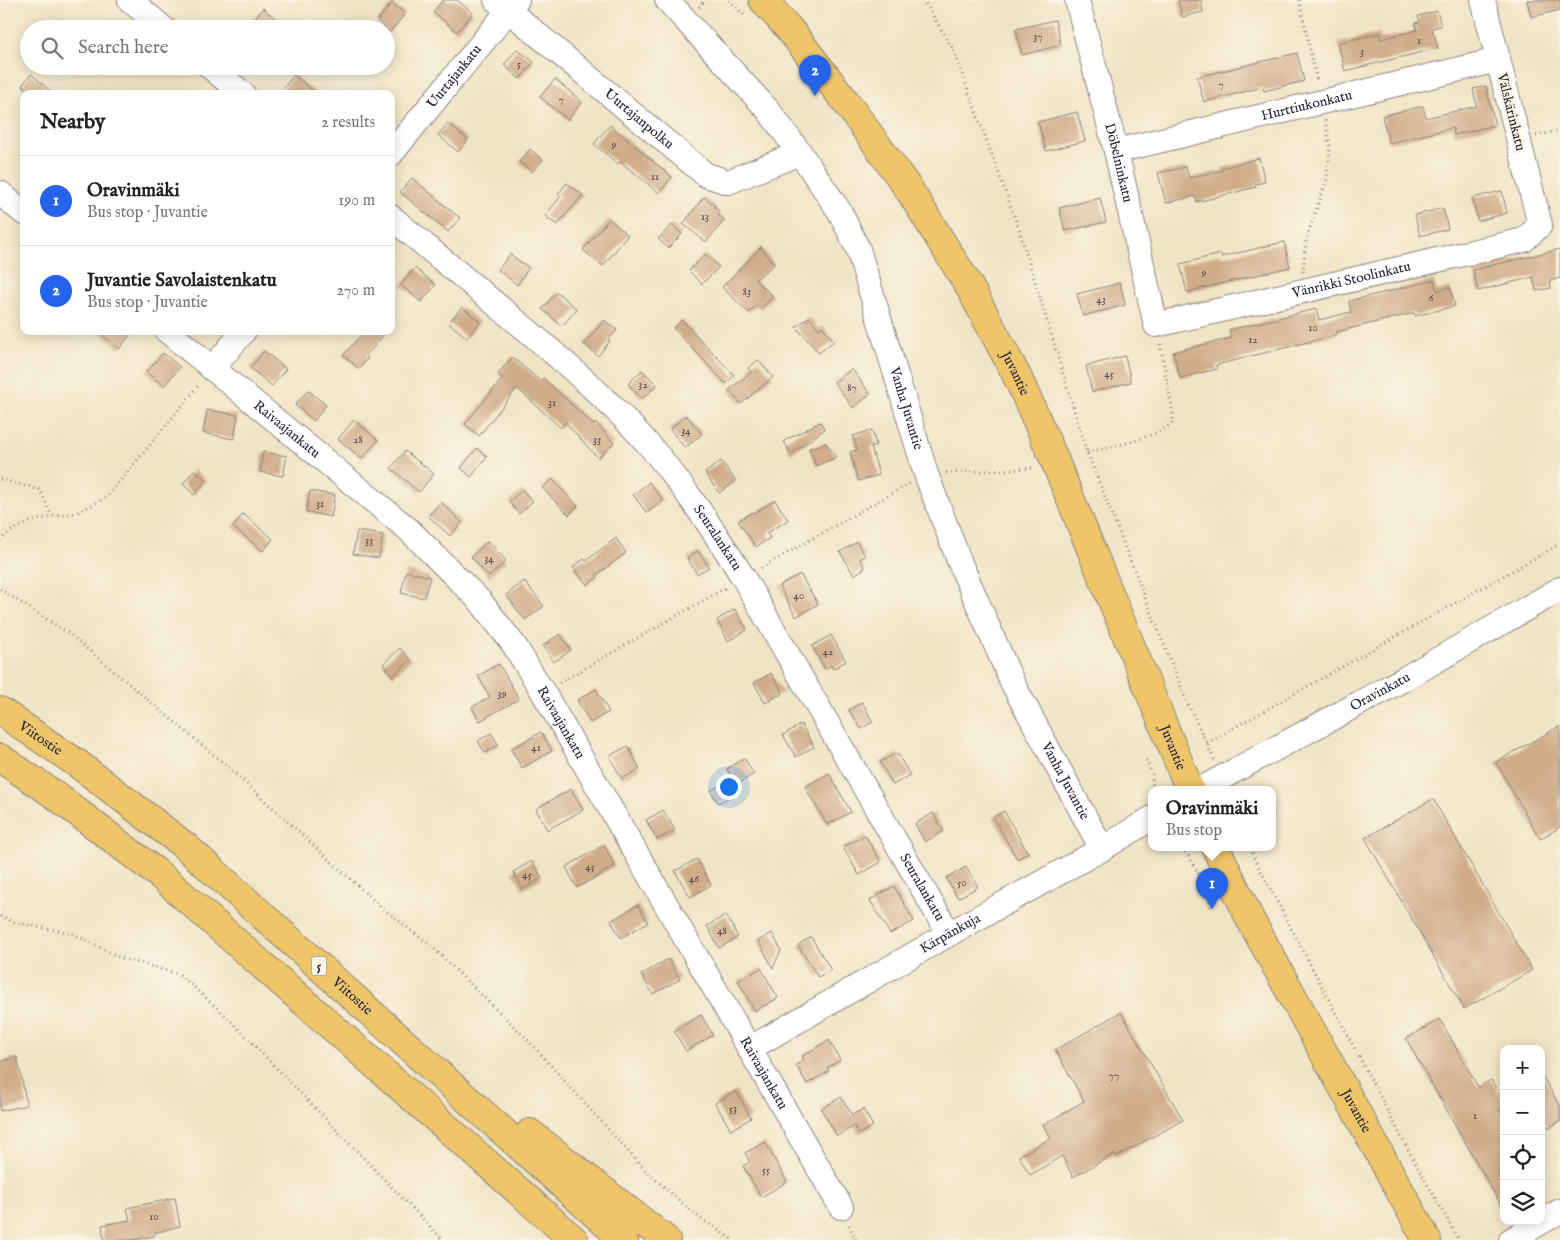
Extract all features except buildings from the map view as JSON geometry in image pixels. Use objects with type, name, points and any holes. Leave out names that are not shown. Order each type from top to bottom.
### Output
[{"type":"main road","name":"Juvantie","points":[[760,5],[790,30],[846,102],[918,204],[969,286],[1016,374],[1056,464],[1188,786]]},
{"type":"main road","name":"Viitostie","points":[[0,711],[78,764],[185,846],[624,1240]]},
{"type":"main road","points":[[0,758],[55,795],[161,876],[574,1240]]},
{"type":"main road","name":"Juvantie","points":[[1217,851],[1250,919],[1427,1240]]},
{"type":"main road","points":[[355,998],[479,1092],[666,1240]]},
{"type":"street","points":[[130,0],[153,20]]},
{"type":"street","name":"Vanha Juvantie","points":[[667,0],[768,110],[840,212],[858,249],[926,474],[960,562],[1013,684],[1102,850]]},
{"type":"street","name":"Döbelninkatu","points":[[1077,0],[1116,151],[1156,326]]},
{"type":"street","name":"Välskärinkatu","points":[[1483,0],[1540,225]]},
{"type":"street","name":"Uurtajanpolku","points":[[507,4],[706,175],[728,182],[800,153]]},
{"type":"street","name":"Uurtajankatu","points":[[395,149],[507,4]]},
{"type":"street","name":"Hurttiukonkatu","points":[[1116,151],[1498,60]]},
{"type":"street","points":[[220,75],[237,90]]},
{"type":"street","points":[[0,193],[20,210]]},
{"type":"street","name":"Seuralankatu","points":[[395,220],[606,399],[648,444],[682,486],[711,526],[743,578],[949,934]]},
{"type":"street","name":"Vänrikki Stoolinkatu","points":[[1156,326],[1524,240],[1540,225]]},
{"type":"street","name":"Raivaajankatu","points":[[172,335],[408,530],[480,601],[514,645],[841,1207]]},
{"type":"street","points":[[212,369],[241,335]]},
{"type":"street","name":"Oravinkatu","points":[[1206,786],[1404,679],[1560,589]]},
{"type":"street","name":"Kärpänkuja","points":[[749,1049],[949,934],[1102,850],[1148,821]]},
{"type":"street","points":[[1511,1240],[1560,1211]]},
{"type":"path","points":[[729,0],[760,5]]},
{"type":"path","points":[[922,0],[953,49],[1014,217],[1087,452],[1187,702],[1223,777]]},
{"type":"path","points":[[1299,0],[1330,146],[1328,179],[1306,239],[1303,268],[1304,291]]},
{"type":"path","points":[[1087,452],[1141,439],[1169,426],[1173,422],[1173,413],[1156,326]]},
{"type":"path","points":[[0,541],[10,532],[30,522],[52,516],[76,513],[106,498],[212,369]]},
{"type":"path","points":[[926,474],[1027,469],[1056,464]]},
{"type":"path","points":[[0,479],[40,490],[52,516]]},
{"type":"path","points":[[1207,743],[1560,544]]},
{"type":"path","points":[[1,591],[68,634],[227,766],[382,908],[428,943],[526,1038],[646,1171],[696,1215],[733,1240]]},
{"type":"path","points":[[1146,760],[1152,774],[1153,786]]},
{"type":"path","points":[[1185,851],[1190,857],[1199,875],[1212,908]]},
{"type":"path","points":[[1252,851],[1399,1133],[1459,1240]]},
{"type":"path","points":[[0,916],[14,922],[74,934],[121,958],[179,974],[225,1015],[443,1240]]},
{"type":"place","name":"Juvantie Savolaistenkatu","points":[[815,96]]},
{"type":"place","name":"Oravinmäki","points":[[1212,909]]}]
